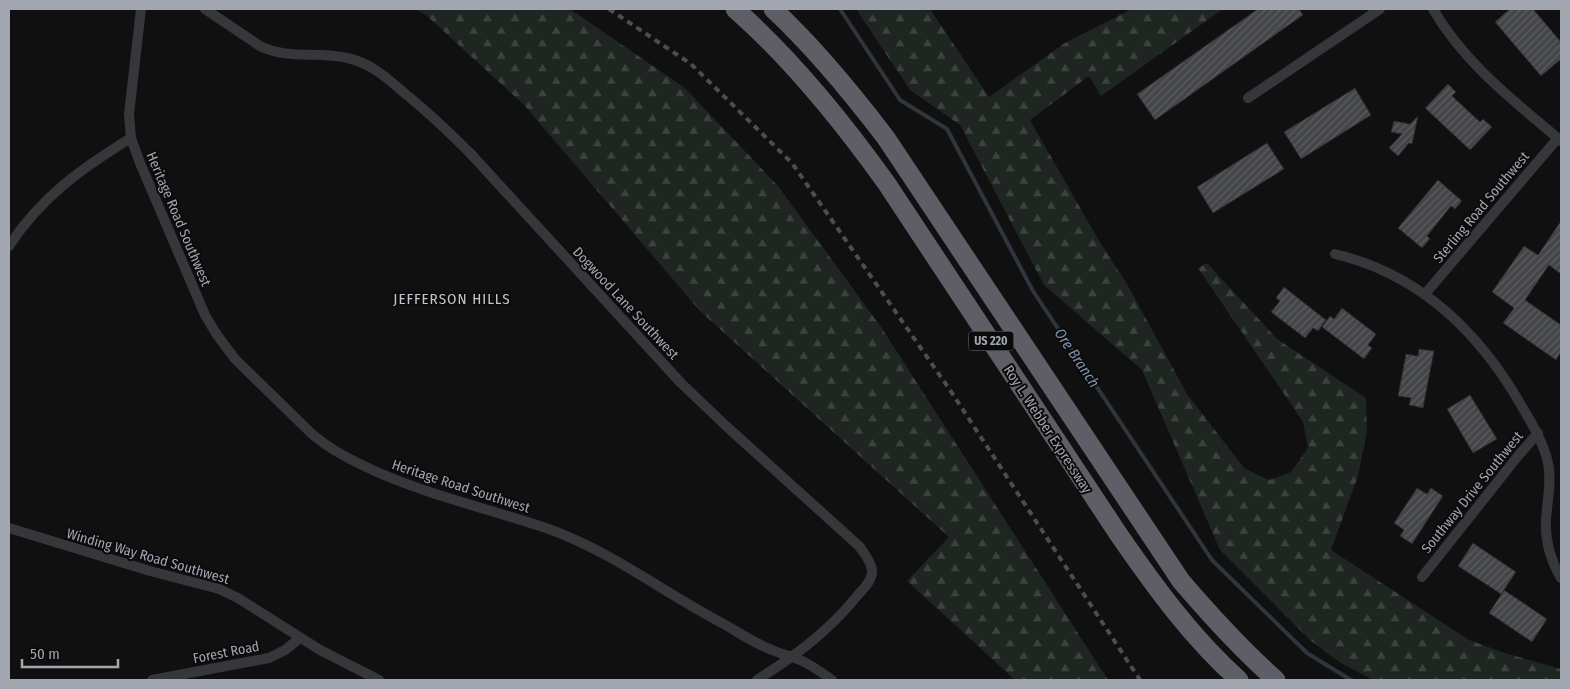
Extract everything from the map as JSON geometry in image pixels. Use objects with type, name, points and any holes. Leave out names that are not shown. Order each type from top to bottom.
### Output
[{"type":"highway","name":"Roy L. Webber Expressway","points":[[735,9],[784,56],[820,96],[855,140],[887,184],[1118,535],[1198,641],[1239,680]]},
{"type":"highway","name":"Roy L. Webber Expressway","points":[[773,9],[824,61],[856,98],[886,138],[1181,581],[1255,662],[1276,680]]},
{"type":"street","name":"Heritage Road Southwest","points":[[141,9],[129,114],[131,138],[205,315],[235,359],[325,446],[343,457],[426,492],[545,528],[574,539],[602,553],[744,636],[771,650],[816,668],[832,680]]},
{"type":"street","name":"Dogwood Lane Southwest","points":[[205,9],[230,27],[270,51],[283,54],[340,56],[366,64],[381,73],[441,124],[681,383],[724,425],[859,546],[869,560],[872,570],[868,583],[845,612],[819,638],[793,658],[757,680]]},
{"type":"street","points":[[1248,98],[1380,9]]},
{"type":"street","points":[[1433,9],[1442,25],[1492,82],[1559,140]]},
{"type":"street","points":[[9,246],[27,221],[65,182],[131,138]]},
{"type":"street","name":"Sterling Road Southwest","points":[[1425,294],[1559,140]]},
{"type":"street","name":"Southway Drive Southwest","points":[[1335,254],[1380,268],[1425,294],[1470,334],[1490,358],[1512,388],[1538,433],[1422,577]]},
{"type":"street","points":[[1538,433],[1548,465],[1550,484],[1546,521],[1547,541],[1552,559],[1561,578]]},
{"type":"street","name":"Winding Way Road Southwest","points":[[9,528],[219,589],[238,598],[300,638],[379,680]]},
{"type":"street","name":"Forest Road","points":[[152,680],[268,658],[285,650],[300,638]]},
{"type":"green space","points":[[415,9],[570,9],[685,88],[778,186],[881,327],[1108,680],[1015,680],[907,581],[949,537],[700,311],[524,105],[426,15]]},
{"type":"green space","points":[[856,9],[930,9],[989,97],[1065,43],[1132,9],[1223,9],[1101,96],[1089,76],[1030,120],[1099,241],[1127,284],[1187,394],[1244,468],[1269,480],[1291,472],[1308,448],[1303,422],[1198,268],[1207,263],[1277,339],[1366,398],[1367,431],[1358,476],[1331,550],[1469,640],[1505,653],[1561,669],[1561,680],[1373,680],[1341,663],[1311,641],[1220,550],[1142,370],[1044,285],[960,125],[910,90]]},
{"type":"building","points":[[1258,9],[1299,9],[1303,15],[1155,120],[1137,94]]},
{"type":"building","points":[[1510,9],[1533,9],[1561,42],[1561,59],[1541,76],[1495,22]]},
{"type":"building","points":[[1448,84],[1456,92],[1452,96],[1480,122],[1483,119],[1492,127],[1470,150],[1425,108]]},
{"type":"building","points":[[1355,88],[1371,115],[1301,159],[1284,132]]},
{"type":"building","points":[[1418,116],[1412,144],[1409,143],[1398,156],[1389,148],[1402,134],[1391,132],[1394,121],[1410,124]]},
{"type":"building","points":[[1267,143],[1284,169],[1213,213],[1197,187]]},
{"type":"building","points":[[1438,180],[1462,201],[1455,209],[1451,206],[1427,236],[1430,239],[1422,248],[1398,228]]},
{"type":"building","points":[[1561,221],[1561,274],[1549,265],[1525,300],[1561,325],[1561,352],[1556,360],[1503,323],[1514,308],[1492,292],[1524,246],[1538,255]]},
{"type":"building","points":[[1284,287],[1326,320],[1318,331],[1313,328],[1305,338],[1271,312],[1280,301],[1276,298]]},
{"type":"building","points":[[1342,308],[1376,334],[1368,345],[1372,348],[1364,359],[1322,327],[1330,316],[1334,319]]},
{"type":"building","points":[[1419,349],[1434,351],[1423,408],[1409,405],[1411,398],[1398,396],[1406,354],[1418,356]]},
{"type":"building","points":[[1470,395],[1497,439],[1473,453],[1447,409]]},
{"type":"building","points":[[1417,488],[1427,494],[1431,488],[1443,496],[1412,544],[1400,536],[1404,530],[1394,523]]},
{"type":"building","points":[[1473,543],[1516,572],[1501,594],[1458,566]]},
{"type":"building","points":[[1504,590],[1547,619],[1532,642],[1489,613]]},
{"type":"waterway","name":"Ore Branch","points":[[840,9],[900,100],[947,129],[1033,291],[1212,560],[1307,653],[1351,680]]},
{"type":"railway","points":[[609,9],[691,64],[792,163],[950,390],[1140,680]]},
{"type":"district","name":"JEFFERSON HILLS","points":[[452,299]]}]
